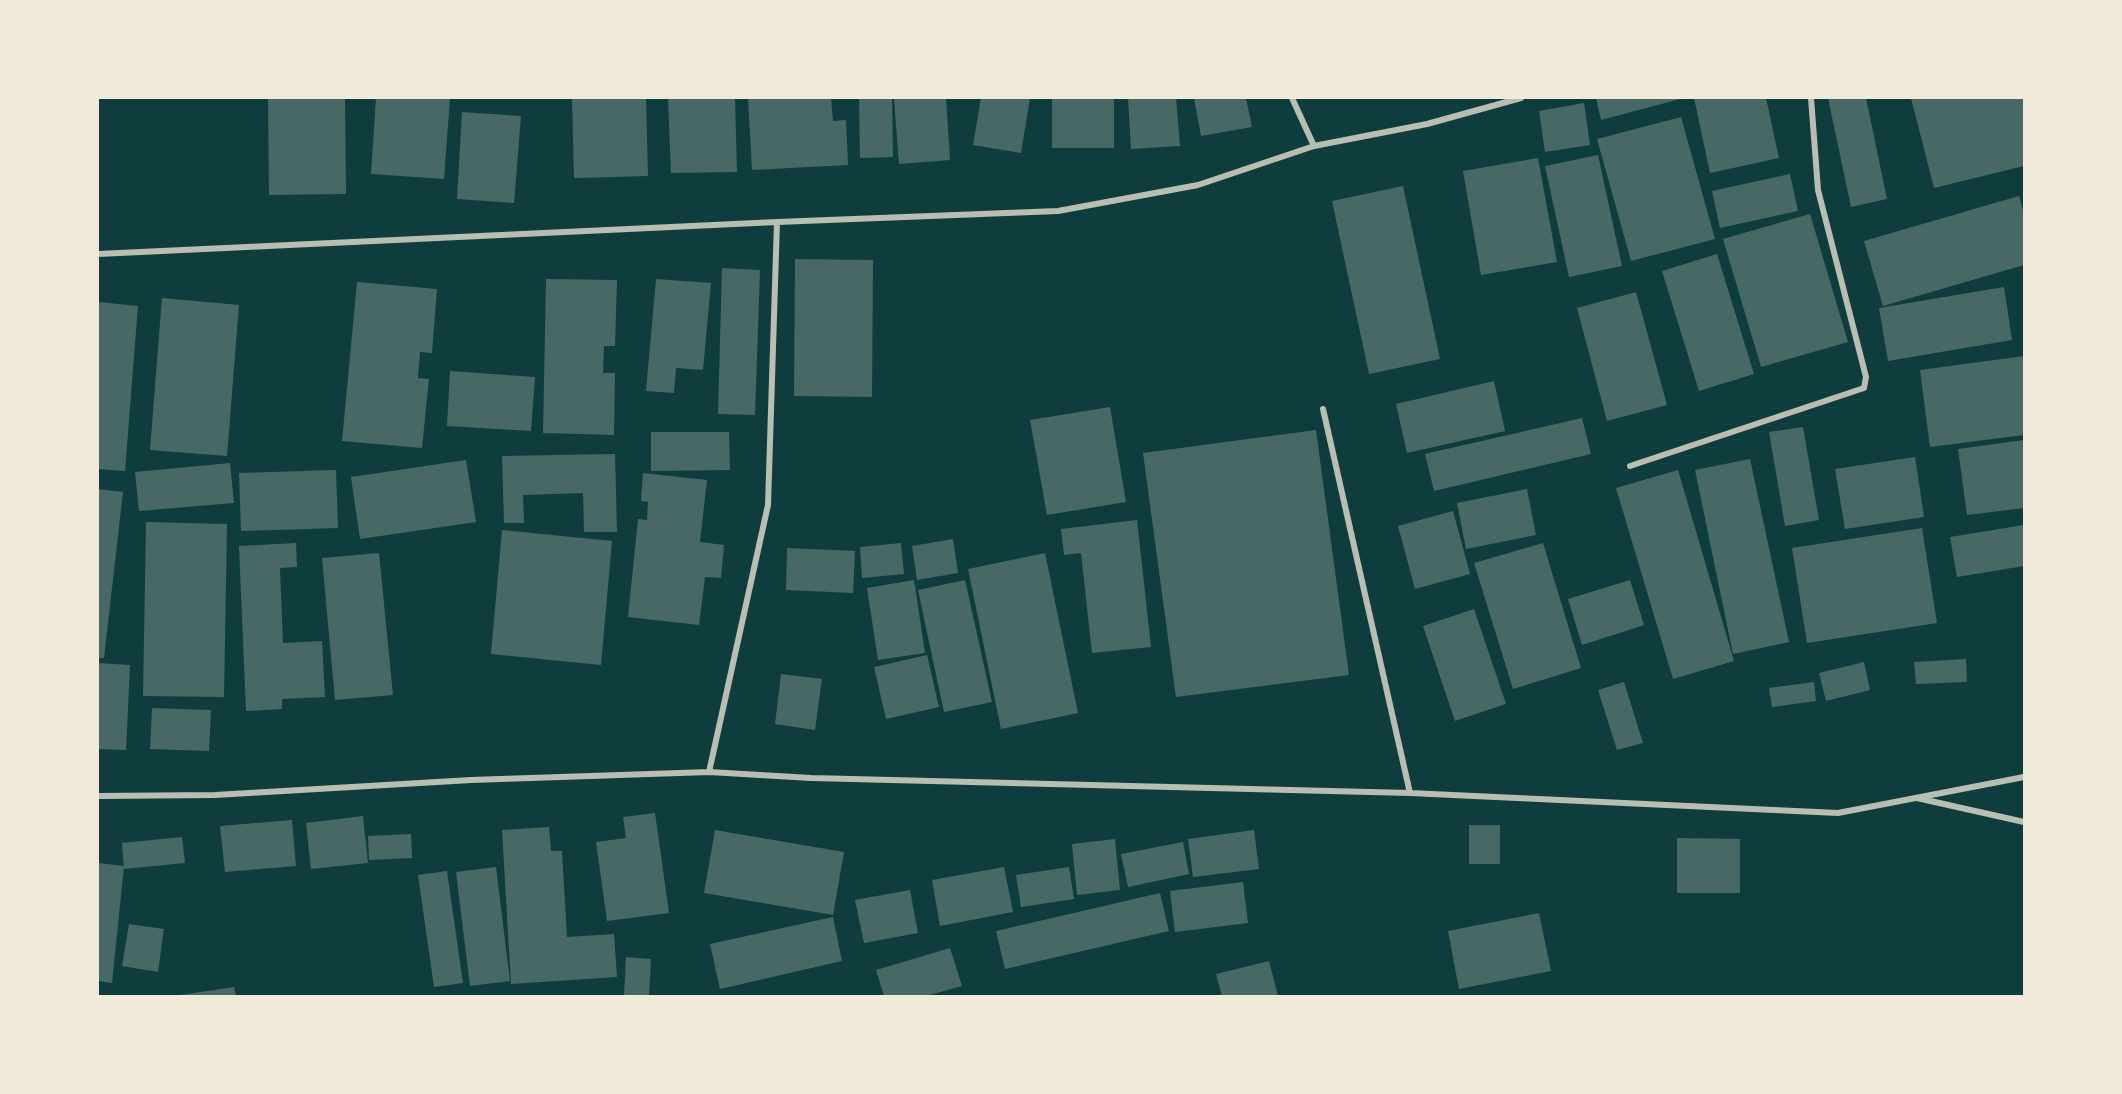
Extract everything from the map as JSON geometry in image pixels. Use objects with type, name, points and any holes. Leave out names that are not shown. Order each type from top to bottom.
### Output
[{"type":"street","points":[[1292,98],[1314,146]]},
{"type":"street","points":[[98,254],[1058,211],[1198,185],[1314,146],[1428,124],[1521,98]]},
{"type":"street","points":[[1630,466],[1864,388],[1866,377],[1818,190],[1811,98]]},
{"type":"street","points":[[709,772],[768,505],[777,222]]},
{"type":"street","points":[[1323,409],[1410,793]]},
{"type":"street","points":[[98,796],[215,795],[471,780],[709,772],[811,778],[1410,793],[1838,813],[2025,777]]},
{"type":"street","points":[[1913,798],[2025,822]]},
{"type":"building","points":[[268,98],[345,98],[346,194],[269,195]]},
{"type":"building","points":[[376,98],[450,98],[444,179],[371,174]]},
{"type":"building","points":[[572,98],[646,98],[648,176],[574,178]]},
{"type":"building","points":[[668,98],[735,98],[737,172],[671,173]]},
{"type":"building","points":[[748,98],[831,98],[833,121],[846,120],[848,165],[752,170]]},
{"type":"building","points":[[859,98],[892,98],[893,157],[860,158]]},
{"type":"building","points":[[894,98],[946,98],[950,160],[899,164]]},
{"type":"building","points":[[981,98],[1030,98],[1021,153],[973,145]]},
{"type":"building","points":[[1052,98],[1114,98],[1114,148],[1052,148]]},
{"type":"building","points":[[1128,98],[1176,98],[1180,146],[1131,149]]},
{"type":"building","points":[[1194,98],[1246,98],[1252,127],[1201,136]]},
{"type":"building","points":[[1596,98],[1684,98],[1601,120]]},
{"type":"building","points":[[1694,98],[1766,98],[1779,158],[1710,173]]},
{"type":"building","points":[[1828,98],[1866,98],[1887,199],[1851,207]]},
{"type":"building","points":[[1911,98],[2024,98],[2024,166],[1934,188]]},
{"type":"building","points":[[1584,103],[1590,145],[1545,152],[1539,111]]},
{"type":"building","points":[[462,112],[521,116],[514,203],[457,199]]},
{"type":"building","points":[[1681,117],[1715,239],[1631,261],[1597,139]]},
{"type":"building","points":[[1598,155],[1622,266],[1569,277],[1545,166]]},
{"type":"building","points":[[1538,158],[1557,262],[1481,275],[1463,171]]},
{"type":"building","points":[[1790,174],[1798,211],[1720,228],[1712,191]]},
{"type":"building","points":[[1403,186],[1440,359],[1369,374],[1332,201]]},
{"type":"building","points":[[2019,196],[2024,214],[2024,265],[1883,306],[1864,241]]},
{"type":"building","points":[[1810,214],[1848,342],[1761,367],[1723,239]]},
{"type":"building","points":[[1717,254],[1754,374],[1699,391],[1662,271]]},
{"type":"building","points":[[795,259],[873,260],[872,397],[794,396]]},
{"type":"building","points":[[722,268],[760,270],[755,415],[718,414]]},
{"type":"building","points":[[546,279],[617,280],[615,346],[604,346],[603,373],[615,373],[614,435],[543,433]]},
{"type":"building","points":[[656,279],[711,283],[703,370],[676,368],[674,393],[646,391]]},
{"type":"building","points":[[357,282],[437,289],[432,353],[420,352],[418,378],[429,379],[422,448],[342,441]]},
{"type":"building","points":[[2004,287],[2012,340],[1888,361],[1879,308]]},
{"type":"building","points":[[1636,292],[1667,405],[1607,421],[1577,308]]},
{"type":"building","points":[[162,298],[239,305],[227,456],[150,450]]},
{"type":"building","points":[[98,302],[138,306],[125,471],[98,469]]},
{"type":"building","points":[[2024,356],[2024,435],[1930,447],[1920,370]]},
{"type":"building","points":[[450,371],[535,377],[531,431],[447,426]]},
{"type":"building","points":[[1494,381],[1505,431],[1407,453],[1396,404]]},
{"type":"building","points":[[1110,407],[1126,502],[1047,515],[1030,420]]},
{"type":"building","points":[[1582,418],[1591,454],[1434,491],[1425,454]]},
{"type":"building","points":[[1803,427],[1819,520],[1785,526],[1769,432]]},
{"type":"building","points":[[1316,430],[1349,675],[1176,697],[1143,453]]},
{"type":"building","points":[[651,432],[729,432],[730,470],[651,471]]},
{"type":"building","points":[[2024,440],[2024,508],[1967,515],[1958,449]]},
{"type":"building","points":[[615,454],[617,532],[584,532],[583,493],[523,495],[524,523],[504,523],[502,456]]},
{"type":"building","points":[[1915,457],[1924,517],[1845,529],[1835,469]]},
{"type":"building","points":[[1750,459],[1789,642],[1733,654],[1695,470]]},
{"type":"building","points":[[466,460],[476,522],[360,539],[351,477]]},
{"type":"building","points":[[230,463],[234,503],[139,511],[135,472]]},
{"type":"building","points":[[336,470],[338,528],[241,531],[239,473]]},
{"type":"building","points":[[1678,470],[1734,661],[1673,679],[1616,488]]},
{"type":"building","points":[[643,473],[707,480],[700,542],[724,545],[721,578],[705,577],[699,625],[628,617],[638,519],[647,520],[648,502],[641,501]]},
{"type":"building","points":[[98,489],[123,492],[104,658],[98,658]]},
{"type":"building","points":[[1527,489],[1536,535],[1466,549],[1457,503]]},
{"type":"building","points":[[1453,511],[1470,574],[1415,589],[1398,526]]},
{"type":"building","points":[[1137,520],[1151,647],[1092,653],[1081,553],[1064,555],[1061,529]]},
{"type":"building","points":[[146,522],[227,524],[224,697],[143,696]]},
{"type":"building","points":[[2024,525],[2024,566],[1957,577],[1950,537]]},
{"type":"building","points":[[1922,528],[1937,623],[1807,643],[1792,548]]},
{"type":"building","points":[[502,530],[612,541],[601,665],[491,654]]},
{"type":"building","points":[[953,539],[958,573],[917,580],[912,546]]},
{"type":"building","points":[[296,543],[297,567],[280,568],[283,643],[322,641],[325,697],[282,699],[282,709],[246,711],[239,546]]},
{"type":"building","points":[[901,543],[904,574],[862,578],[860,547]]},
{"type":"building","points":[[1543,543],[1581,668],[1513,689],[1474,563]]},
{"type":"building","points":[[787,548],[855,551],[853,593],[786,590]]},
{"type":"building","points":[[379,553],[393,695],[335,700],[322,558]]},
{"type":"building","points":[[1045,553],[1078,713],[1001,729],[968,569]]},
{"type":"building","points":[[914,580],[925,653],[878,660],[867,588]]},
{"type":"building","points":[[965,580],[992,702],[944,712],[918,590]]},
{"type":"building","points":[[1630,580],[1644,625],[1582,645],[1568,599]]},
{"type":"building","points":[[1474,609],[1506,704],[1455,721],[1423,626]]},
{"type":"building","points":[[927,655],[939,707],[886,719],[874,667]]},
{"type":"building","points":[[1966,659],[1967,682],[1916,684],[1914,662]]},
{"type":"building","points":[[1864,662],[1870,690],[1826,701],[1819,673]]},
{"type":"building","points":[[98,663],[130,665],[126,750],[98,749]]},
{"type":"building","points":[[781,674],[822,679],[815,730],[775,724]]},
{"type":"building","points":[[1624,682],[1643,743],[1617,750],[1598,690]]},
{"type":"building","points":[[1814,682],[1816,701],[1772,707],[1769,688]]},
{"type":"building","points":[[152,708],[211,710],[209,751],[150,749]]},
{"type":"building","points":[[655,813],[669,913],[607,921],[596,842],[626,838],[623,817]]},
{"type":"building","points":[[363,816],[368,863],[311,869],[306,823]]},
{"type":"building","points":[[292,820],[296,866],[225,872],[220,826]]},
{"type":"building","points":[[1469,825],[1500,825],[1500,864],[1469,864]]},
{"type":"building","points":[[549,827],[551,851],[562,851],[567,937],[614,934],[617,977],[511,984],[502,830]]},
{"type":"building","points":[[715,830],[844,852],[833,915],[704,893]]},
{"type":"building","points":[[1254,830],[1259,869],[1193,877],[1188,839]]},
{"type":"building","points":[[411,834],[412,858],[369,860],[368,836]]},
{"type":"building","points":[[182,837],[185,863],[124,869],[122,843]]},
{"type":"building","points":[[1677,838],[1740,839],[1740,893],[1677,893]]},
{"type":"building","points":[[1115,839],[1120,890],[1077,895],[1072,844]]},
{"type":"building","points":[[1183,842],[1189,874],[1128,887],[1121,854]]},
{"type":"building","points":[[98,863],[124,866],[112,983],[98,981]]},
{"type":"building","points":[[496,867],[510,981],[470,986],[456,872]]},
{"type":"building","points":[[1004,867],[1013,912],[940,926],[932,880]]},
{"type":"building","points":[[1069,867],[1074,899],[1021,907],[1016,875]]},
{"type":"building","points":[[447,871],[463,983],[434,987],[418,875]]},
{"type":"building","points":[[1243,882],[1248,923],[1175,932],[1170,891]]},
{"type":"building","points":[[910,890],[918,933],[864,943],[855,900]]},
{"type":"building","points":[[1160,893],[1169,931],[1005,969],[996,931]]},
{"type":"building","points":[[1539,913],[1551,971],[1459,989],[1448,931]]},
{"type":"building","points":[[833,917],[842,961],[720,989],[710,944]]},
{"type":"building","points":[[129,924],[164,929],[158,972],[122,966]]},
{"type":"building","points":[[950,948],[962,986],[926,996],[884,996],[876,970]]},
{"type":"building","points":[[626,957],[651,959],[649,996],[624,996]]},
{"type":"building","points":[[1269,961],[1278,996],[1222,996],[1216,974]]},
{"type":"building","points":[[234,987],[236,996],[180,996],[180,995]]}]
